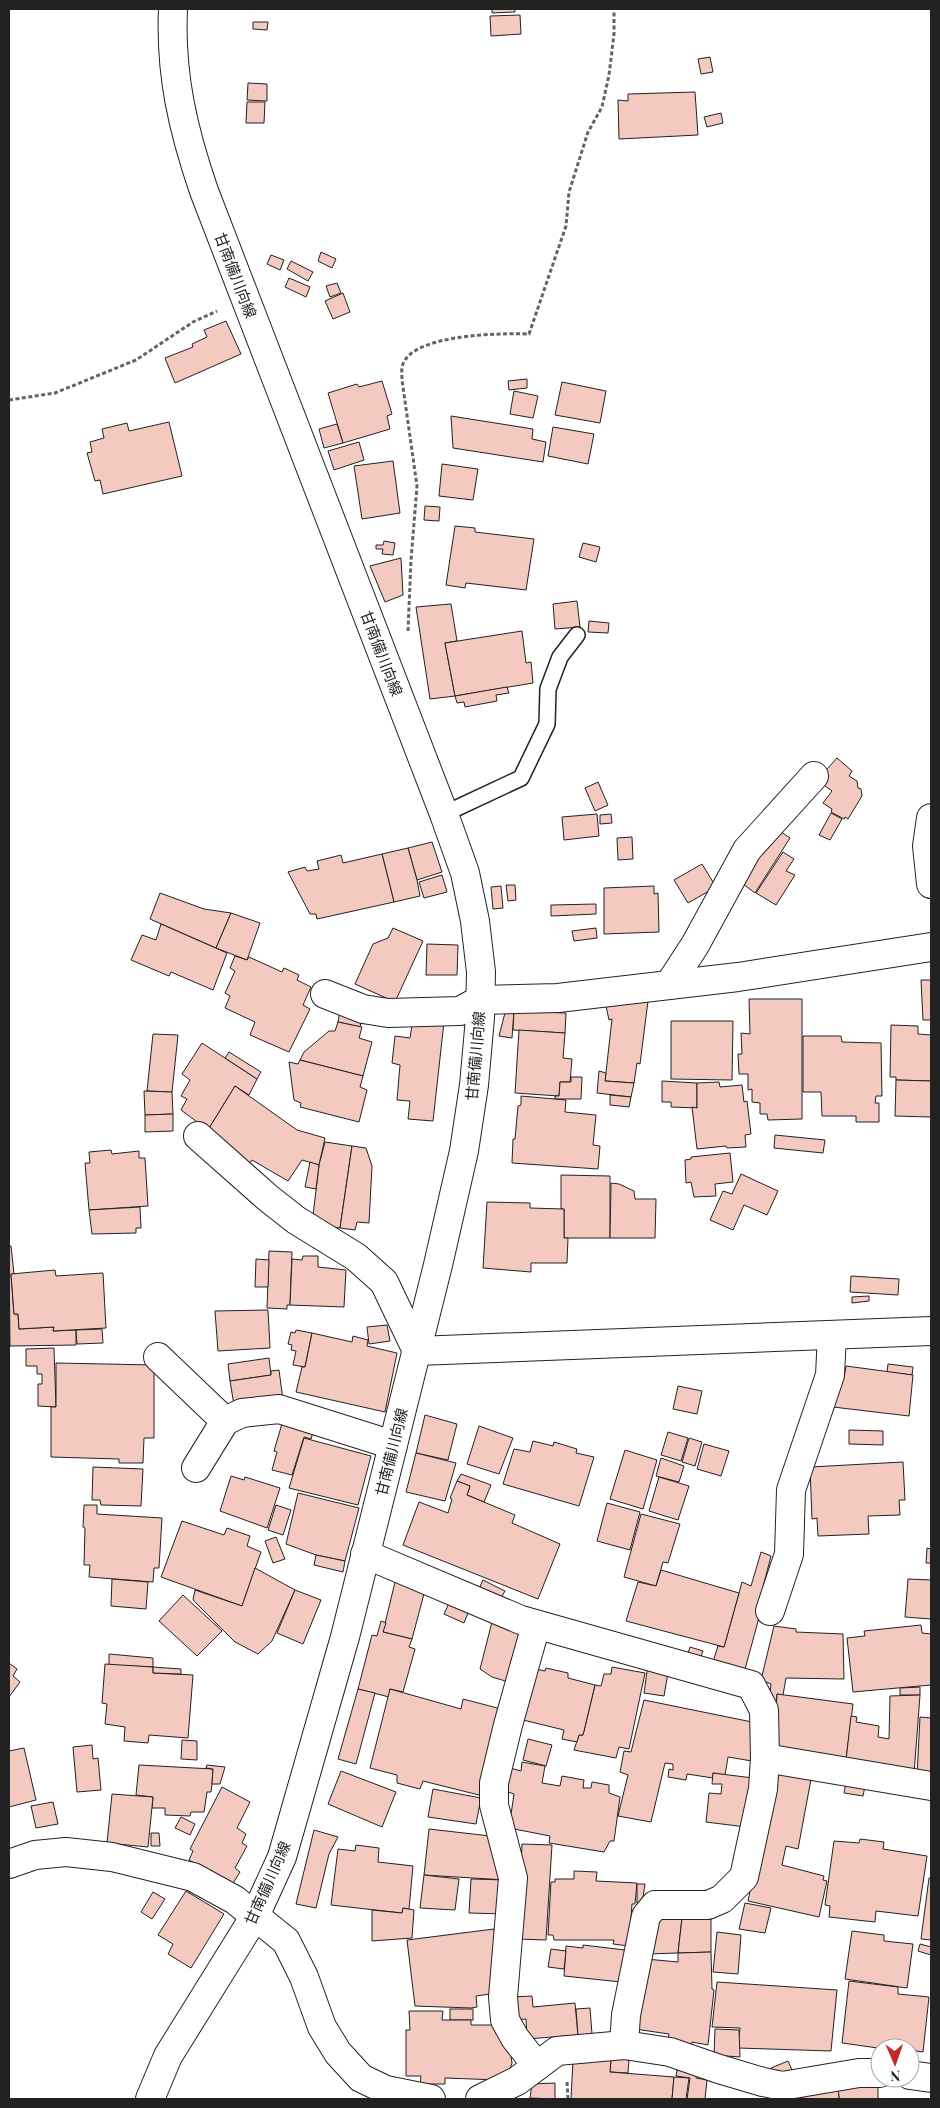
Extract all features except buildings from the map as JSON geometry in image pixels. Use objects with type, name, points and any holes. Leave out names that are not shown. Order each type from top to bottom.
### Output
[{"type":"street","name":"甘南備川向線","points":[[150,2099],[168,2056],[255,1916],[282,1857],[345,1637],[417,1351],[464,1151],[474,1085],[480,1000],[476,921],[465,873],[204,191],[187,142],[178,97],[172,42],[173,9]]},
{"type":"street","points":[[669,985],[708,922],[748,850],[814,776]]},
{"type":"street","points":[[931,818],[927,846],[931,884]]},
{"type":"street","points":[[325,994],[363,1009],[388,1013],[460,1011],[480,1000],[558,998],[738,977],[931,947]]},
{"type":"street","points":[[198,1136],[296,1220],[356,1257],[384,1282],[417,1351],[931,1331]]},
{"type":"street","points":[[770,1611],[789,1554],[791,1490],[830,1375],[832,1335]]},
{"type":"street","points":[[158,1356],[225,1421]]},
{"type":"street","points":[[196,1468],[225,1421],[242,1413],[279,1409],[392,1445]]},
{"type":"street","points":[[366,1554],[536,1625],[751,1685],[764,1710],[765,1758],[763,1789],[744,1877],[722,1899],[708,1905],[656,1904],[646,1916],[626,2016],[624,2045]]},
{"type":"street","points":[[536,1625],[494,1783],[494,1805],[513,1878],[503,1997],[506,2020],[515,2038],[537,2066]]},
{"type":"street","points":[[765,1758],[931,1786]]},
{"type":"street","points":[[9,1864],[35,1855],[66,1852],[112,1857],[193,1877],[235,1900],[286,1941],[304,1977],[322,2027],[338,2053],[361,2078],[386,2090],[431,2099]]},
{"type":"street","points":[[480,2099],[517,2081],[557,2051],[624,2045],[670,2052],[719,2069],[782,2086],[859,2073],[870,2073]]},
{"type":"lane","points":[[444,814],[521,778],[547,724],[548,688],[560,657],[577,635]]},
{"type":"path","points":[[390,674],[405,656],[409,627],[411,560],[417,486],[402,380],[402,365],[409,355],[424,347],[454,337],[510,333],[529,334],[566,226],[569,192],[588,132],[602,107],[609,75],[614,34],[614,9]]},
{"type":"path","points":[[9,400],[55,394],[136,360],[193,322],[245,298]]}]
